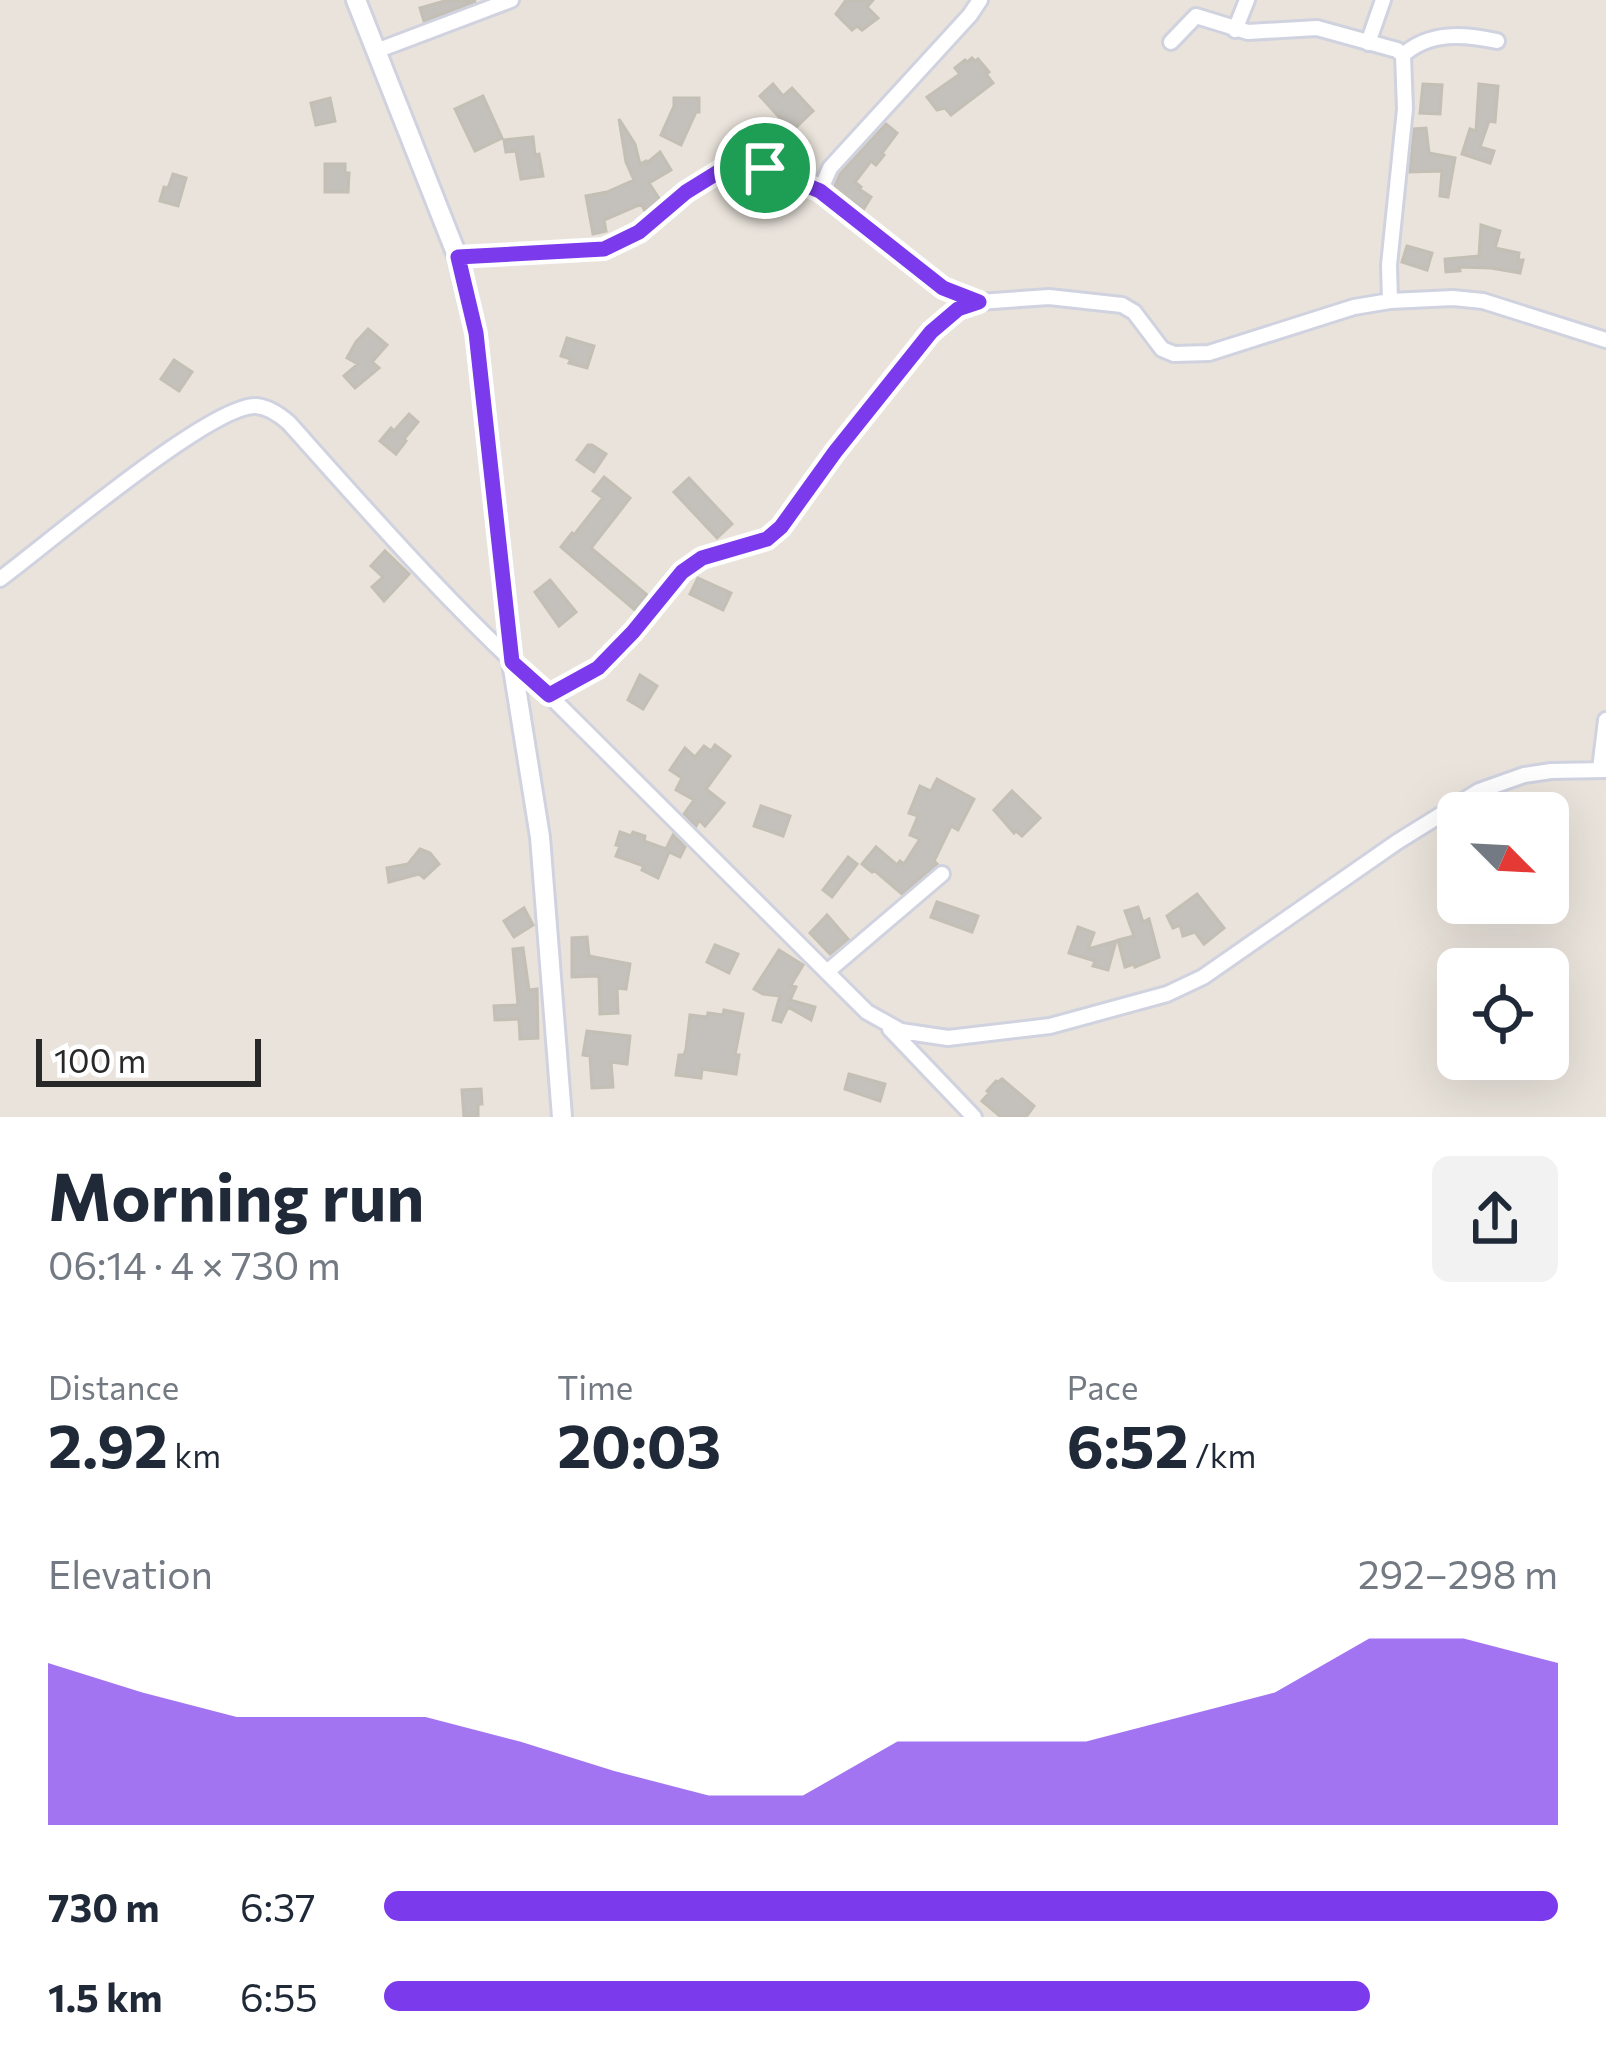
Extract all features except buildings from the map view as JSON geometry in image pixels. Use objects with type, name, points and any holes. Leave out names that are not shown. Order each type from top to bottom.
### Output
[{"type":"street","points":[[356,0],[458,257],[476,333],[512,662],[540,837],[562,1117]]},
{"type":"street","points":[[376,51],[511,0]]},
{"type":"street","points":[[820,191],[830,168],[980,0]]},
{"type":"street","points":[[1235,30],[1246,0]]},
{"type":"street","points":[[1368,43],[1382,0]]},
{"type":"street","points":[[1171,42],[1196,16],[1235,30],[1342,32],[1403,56],[1405,109],[1389,265],[1390,301]]},
{"type":"street","points":[[1403,56],[1433,38],[1473,36],[1497,41]]},
{"type":"street","points":[[458,257],[604,249],[639,232],[686,192],[728,166],[745,164],[820,191],[943,288],[979,302]]},
{"type":"street","points":[[549,695],[598,668],[682,572],[702,558],[767,539],[781,527],[931,332],[958,309],[979,302],[1049,297],[1122,305],[1134,312],[1162,349],[1187,354],[1209,353],[1354,308],[1453,298],[1483,302],[1606,340]]},
{"type":"street","points":[[0,579],[166,452],[236,411],[262,407],[289,423],[389,536],[512,662],[867,1012],[886,1025],[974,1117]]},
{"type":"street","points":[[886,1025],[919,1036],[998,1033],[1050,1026],[1167,994],[1203,977],[1479,791],[1524,775],[1603,769],[1606,720]]},
{"type":"street","points":[[828,971],[942,874]]},
{"type":"route","points":[[728,166],[765,168],[820,191],[943,288],[979,302],[958,309],[931,332],[781,527],[767,539],[702,558],[682,572],[598,668],[549,695],[512,662],[476,333],[458,257],[604,249],[639,232],[686,192],[728,166]]}]
